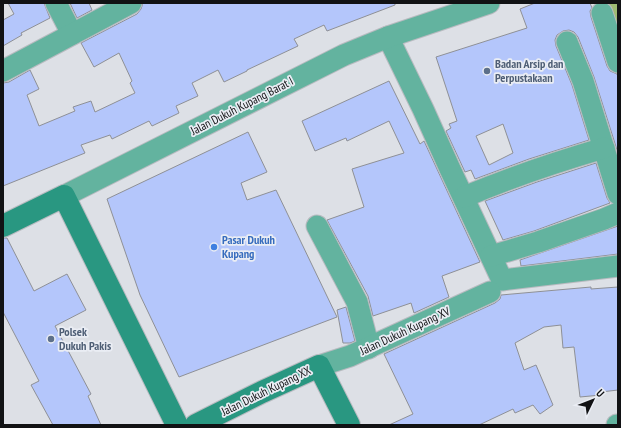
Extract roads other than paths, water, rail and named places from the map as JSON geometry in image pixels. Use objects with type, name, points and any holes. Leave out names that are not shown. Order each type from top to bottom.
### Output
[{"type":"street","points":[[56,3],[72,34]]},
{"type":"street","points":[[3,71],[131,3]]},
{"type":"street","name":"Jalan Dukuh Kupang Barat I","points":[[3,226],[344,55],[388,37],[489,3]]},
{"type":"street","points":[[602,13],[618,62]]},
{"type":"street","points":[[388,37],[491,256],[496,286]]},
{"type":"street","points":[[567,42],[583,81],[618,194]]},
{"type":"street","points":[[464,197],[488,186],[557,162],[604,148]]},
{"type":"street","points":[[64,196],[177,425]]},
{"type":"street","points":[[491,256],[538,242],[604,219],[618,212]]},
{"type":"street","points":[[317,226],[356,302],[369,348]]},
{"type":"street","name":"Jalan Dukuh Kupang XV","points":[[319,366],[369,348],[496,286],[618,266]]},
{"type":"street","name":"Jalan Dukuh Kupang XX","points":[[196,425],[262,392],[319,366],[349,425]]},
{"type":"place","name":"Badan Arsip dan Perpustakaan","points":[[487,71]]},
{"type":"place","name":"Pasar Dukuh Kupang","points":[[214,247]]},
{"type":"place","name":"Polsek Dukuh Pakis","points":[[51,339]]}]
